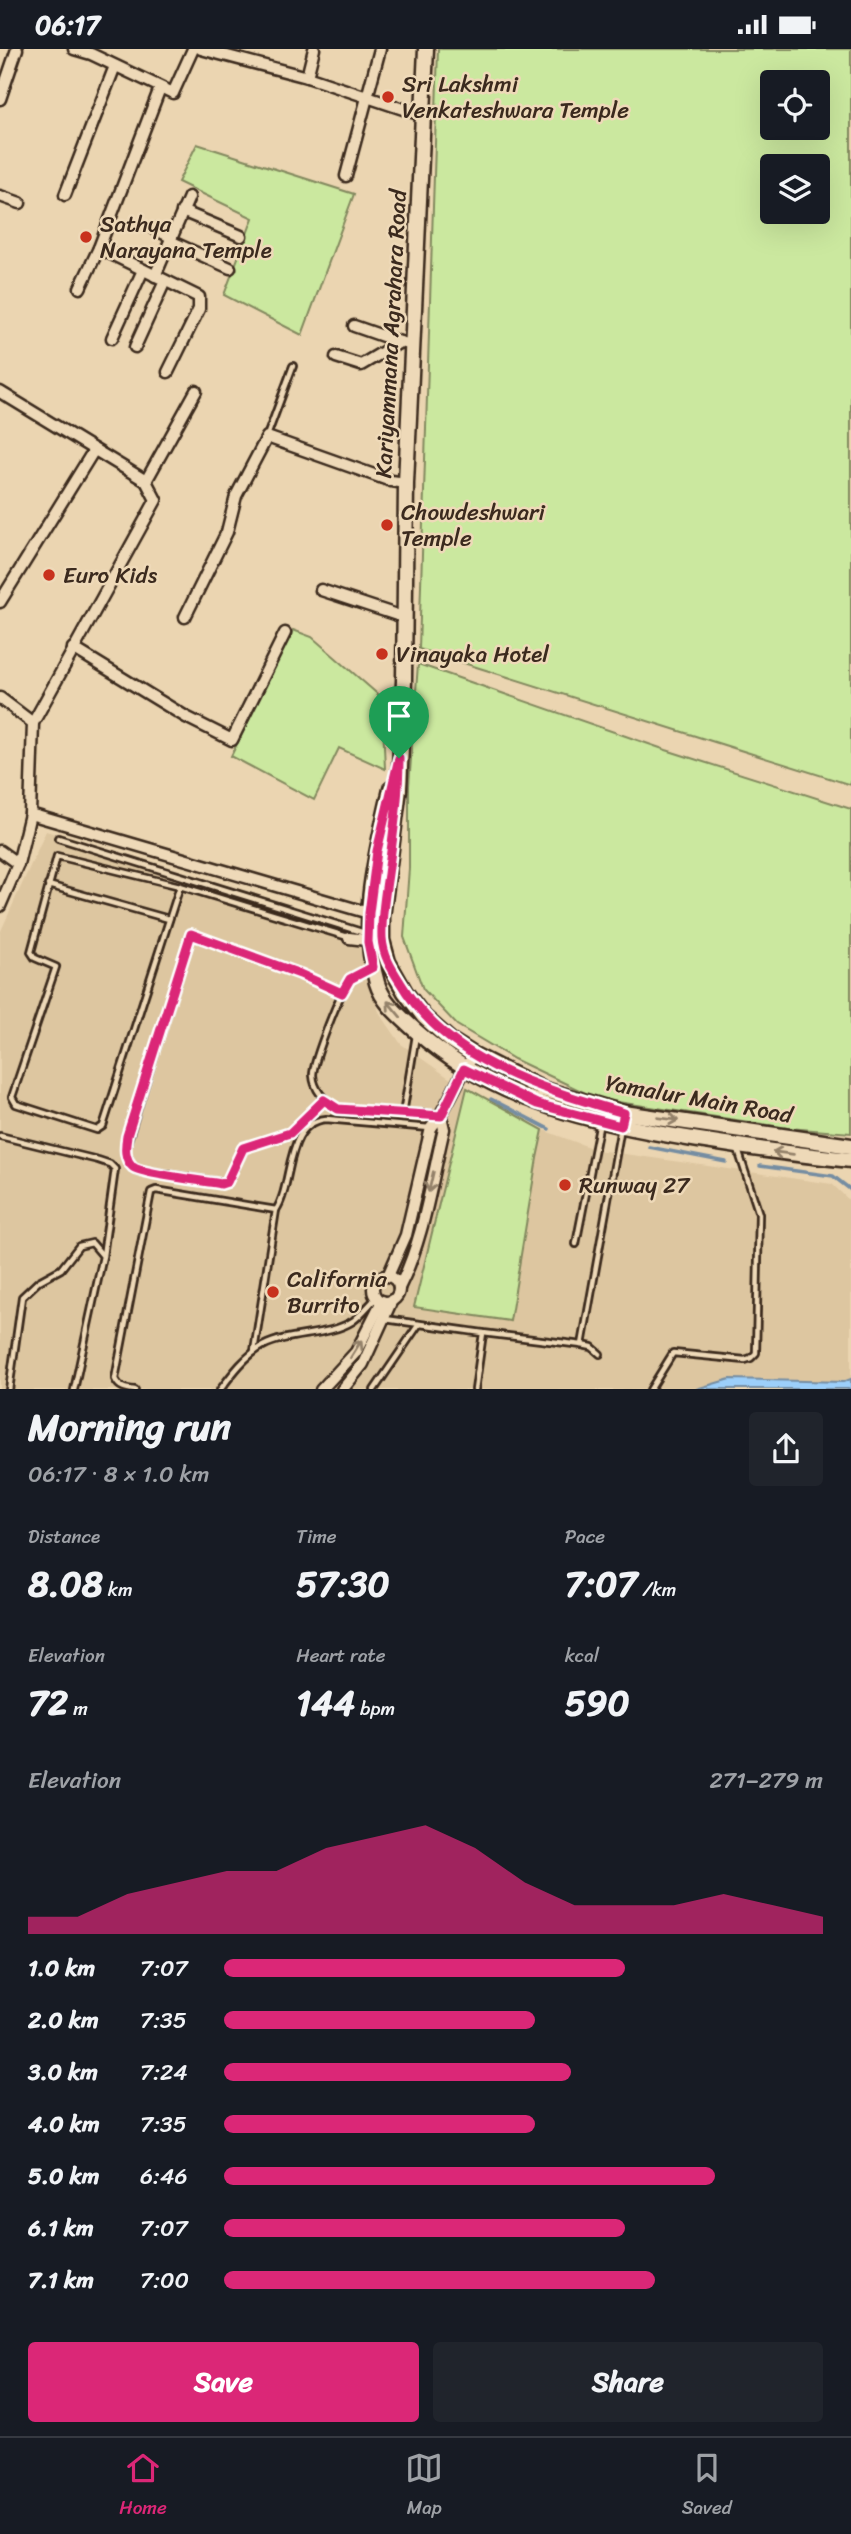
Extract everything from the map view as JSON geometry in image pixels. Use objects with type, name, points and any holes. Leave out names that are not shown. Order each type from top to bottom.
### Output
[{"type":"street","points":[[0,99],[18,49]]},
{"type":"street","points":[[76,49],[173,93],[193,49]]},
{"type":"street","points":[[201,49],[307,77],[424,116]]},
{"type":"street","points":[[307,77],[314,49]]},
{"type":"street","points":[[346,176],[380,49]]},
{"type":"street","name":"Kariyammana Agrahara Road","points":[[399,789],[404,681],[407,344],[424,116],[426,49]]},
{"type":"street","points":[[65,195],[116,66]]},
{"type":"street","points":[[80,288],[99,248],[160,88]]},
{"type":"street","points":[[0,196],[19,203]]},
{"type":"street","points":[[155,276],[188,197]]},
{"type":"street","points":[[182,211],[240,236]]},
{"type":"street","points":[[154,229],[230,268]]},
{"type":"street","points":[[99,248],[199,297],[200,304],[168,372]]},
{"type":"street","points":[[113,338],[143,270]]},
{"type":"street","points":[[135,347],[165,281]]},
{"type":"street","points":[[354,326],[407,344]]},
{"type":"street","points":[[336,357],[361,365],[407,344]]},
{"type":"street","points":[[0,391],[146,481],[156,500],[33,723],[30,814],[18,864],[0,906]]},
{"type":"street","points":[[146,481],[196,391]]},
{"type":"street","points":[[185,617],[227,532],[236,496],[267,437],[391,481],[406,483]]},
{"type":"street","points":[[0,602],[94,450]]},
{"type":"street","points":[[321,590],[403,617]]},
{"type":"street","points":[[73,648],[186,717],[232,740],[285,633]]},
{"type":"street","points":[[0,698],[33,723]]},
{"type":"street","points":[[30,814],[375,915],[377,851],[399,758]]},
{"type":"street","name":"Yamalur Main Road","points":[[399,789],[375,915],[375,937],[367,970],[392,1010],[464,1069],[537,1104],[601,1121],[623,1120],[851,1146]]},
{"type":"street","points":[[0,851],[18,864]]},
{"type":"street","points":[[349,938],[375,937]]},
{"type":"street","name":"Yamalur Main Road","points":[[375,937],[424,1017],[450,1040],[474,1055],[542,1089],[623,1120],[736,1146],[851,1160]]},
{"type":"street","points":[[388,1276],[406,1235],[431,1128],[441,1116],[464,1069],[474,1055]]},
{"type":"street","points":[[321,1389],[356,1352],[383,1300],[398,1294],[419,1233],[444,1129],[441,1116]]},
{"type":"street","points":[[342,1389],[363,1364],[385,1319],[383,1300],[373,1289],[375,1283],[382,1276],[388,1276],[395,1280],[399,1288]]},
{"type":"lane","points":[[267,437],[293,366]]},
{"type":"lane","points":[[58,838],[375,937]]},
{"type":"lane","points":[[180,886],[105,1123],[97,1129],[16,1104],[13,1101],[56,967],[35,958],[31,952],[57,856],[180,886],[349,938]]},
{"type":"lane","points":[[48,885],[169,919]]},
{"type":"lane","points":[[324,1100],[290,1133],[243,1148],[227,1182],[221,1184],[137,1170],[131,1165],[125,1150],[191,934],[300,974],[342,993]]},
{"type":"lane","points":[[367,970],[350,979],[323,1042],[313,1075],[324,1100],[338,1109],[441,1116]]},
{"type":"lane","points":[[403,1114],[416,1031]]},
{"type":"lane","points":[[254,1351],[276,1210],[284,1197],[294,1146],[310,1124],[326,1119],[431,1128]]},
{"type":"lane","points":[[582,1345],[623,1120]]},
{"type":"lane","points":[[576,1244],[601,1121]]},
{"type":"lane","points":[[0,1136],[98,1160],[115,1169],[103,1256],[74,1389]]},
{"type":"lane","points":[[650,1389],[673,1353],[745,1360],[751,1359],[756,1353],[759,1213],[736,1146]]},
{"type":"lane","points":[[135,1389],[124,1388],[117,1384],[115,1379],[151,1192],[156,1190],[276,1210]]},
{"type":"lane","points":[[9,1389],[22,1297],[25,1292],[61,1269],[79,1246],[92,1243],[103,1256]]},
{"type":"lane","points":[[220,1389],[254,1351],[280,1339],[338,1327],[353,1321],[383,1300]]},
{"type":"lane","points":[[385,1319],[582,1345],[592,1347],[600,1354]]},
{"type":"lane","points":[[374,1389],[419,1324]]},
{"type":"lane","points":[[475,1389],[483,1332]]},
{"type":"shaded area","points":[[46,831],[355,926],[379,1012],[401,1044],[452,1080],[548,1132],[597,1150],[832,1184],[851,1202],[851,1379],[843,1382],[730,1379],[699,1389],[0,1389],[0,933]]},
{"type":"green space","points":[[438,49],[851,49],[851,785],[419,649]]},
{"type":"green space","points":[[197,144],[354,194],[302,335],[224,295],[253,218],[178,182]]},
{"type":"green space","points":[[293,630],[312,637],[382,698],[385,769],[339,748],[314,800],[231,756]]},
{"type":"green space","points":[[418,664],[666,750],[851,809],[851,1133],[788,1128],[598,1099],[514,1059],[457,1025],[423,989],[404,937],[409,868],[409,786]]},
{"type":"green space","points":[[467,1088],[543,1130],[510,1321],[414,1307]]},
{"type":"water","points":[[730,1379],[843,1382],[851,1379],[851,1389],[696,1389]]},
{"type":"waterway","points":[[491,1099],[549,1129]]},
{"type":"waterway","points":[[649,1147],[726,1162]]},
{"type":"waterway","points":[[760,1166],[833,1176],[851,1190]]},
{"type":"place","name":"Sri Lakshmi Venkateshwara Temple","points":[[388,97]]},
{"type":"place","name":"Sathya Narayana Temple","points":[[86,237]]},
{"type":"place","name":"Chowdeshwari Temple","points":[[387,525]]},
{"type":"place","name":"Euro Kids","points":[[49,575]]},
{"type":"place","name":"Vinayaka Hotel","points":[[382,654]]},
{"type":"place","name":"Runway 27","points":[[565,1185]]},
{"type":"place","name":"California Burrito","points":[[273,1292]]},
{"type":"route","points":[[399,758],[399,789],[382,917],[382,940],[388,962],[405,992],[424,1017],[450,1040],[474,1055],[542,1089],[624,1113],[621,1126],[537,1104],[464,1069],[441,1116],[338,1109],[324,1100],[290,1133],[243,1148],[227,1182],[221,1184],[137,1170],[131,1165],[125,1150],[127,1136],[191,934],[300,974],[342,993],[350,979],[373,967],[368,942],[369,913],[377,851],[399,758]]}]
